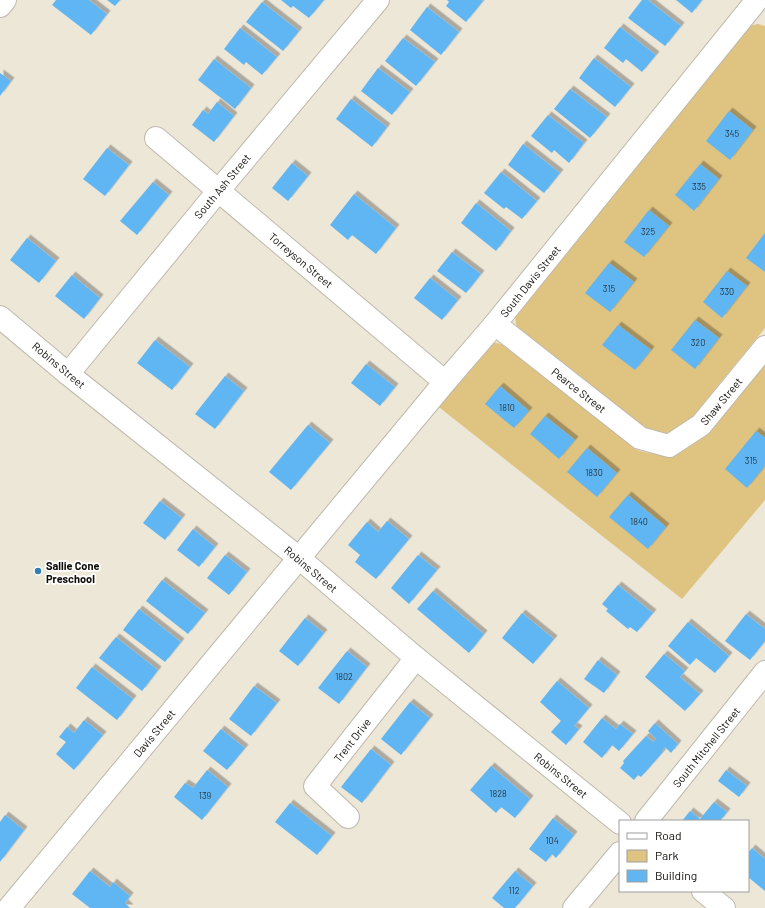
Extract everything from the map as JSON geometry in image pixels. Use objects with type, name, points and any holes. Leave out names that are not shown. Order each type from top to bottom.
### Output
[{"type":"street","points":[[0,6],[5,0]]},
{"type":"street","name":"South Ash Street","points":[[68,374],[378,0]]},
{"type":"street","name":"South Davis Street","points":[[298,558],[495,324],[758,6]]},
{"type":"street","name":"Torreyson Street","points":[[156,138],[445,382]]},
{"type":"street","name":"Robins Street","points":[[0,316],[68,374],[298,558],[416,658],[619,823]]},
{"type":"street","name":"Pearce Street","points":[[495,324],[640,438],[669,446]]},
{"type":"street","name":"Shaw Street","points":[[669,446],[701,426],[765,347]]},
{"type":"street","name":"Davis Street","points":[[9,908],[298,558]]},
{"type":"street","name":"Trent Drive","points":[[348,817],[316,786],[416,658]]},
{"type":"street","name":"South Mitchell Street","points":[[647,820],[765,672]]},
{"type":"street","points":[[574,908],[619,854]]},
{"type":"street","points":[[704,892],[724,908]]},
{"type":"green space","points":[[758,24],[765,26],[765,328],[686,425],[664,434],[640,430],[519,331],[515,316],[749,26]]},
{"type":"green space","points":[[492,342],[506,345],[637,450],[659,454],[765,358],[765,500],[682,599],[435,404]]},
{"type":"building","points":[[56,0],[89,0],[107,14],[91,35],[52,5]]},
{"type":"building","points":[[107,0],[120,0],[115,6]]},
{"type":"building","points":[[281,0],[324,0],[309,18],[293,6],[291,8]]},
{"type":"building","points":[[447,0],[483,1],[466,22],[446,6],[449,2]]},
{"type":"building","points":[[642,0],[648,0],[681,26],[665,46],[628,18]]},
{"type":"building","points":[[676,0],[702,0],[692,13]]},
{"type":"building","points":[[262,2],[299,31],[283,51],[246,22]]},
{"type":"building","points":[[427,7],[459,32],[441,55],[410,30]]},
{"type":"building","points":[[620,27],[656,55],[642,72],[626,59],[623,63],[604,48]]},
{"type":"building","points":[[240,28],[277,57],[262,75],[246,62],[244,65],[224,49]]},
{"type":"building","points":[[403,38],[435,62],[416,86],[385,61]]},
{"type":"building","points":[[594,58],[631,87],[615,107],[579,78]]},
{"type":"building","points":[[214,59],[251,88],[235,109],[198,80]]},
{"type":"building","points":[[378,68],[410,92],[392,115],[361,91]]},
{"type":"building","points":[[0,73],[11,81],[0,96]]},
{"type":"building","points":[[570,89],[607,117],[590,138],[554,109]]},
{"type":"building","points":[[351,99],[387,127],[372,147],[336,119]]},
{"type":"building","points":[[217,102],[234,116],[214,142],[192,125],[203,110],[208,114]]},
{"type":"building","points":[[729,111],[753,130],[730,160],[706,141]]},
{"type":"building","points":[[548,115],[584,143],[569,163],[554,150],[552,153],[531,136]]},
{"type":"building","points":[[523,144],[560,173],[544,193],[508,165]]},
{"type":"building","points":[[107,148],[129,165],[105,196],[83,179]]},
{"type":"building","points":[[292,163],[308,176],[288,201],[272,188]]},
{"type":"building","points":[[700,164],[719,179],[694,211],[675,195]]},
{"type":"building","points":[[501,172],[537,201],[522,219],[506,207],[504,209],[484,193]]},
{"type":"building","points":[[153,182],[169,195],[137,235],[120,221]]},
{"type":"building","points":[[354,194],[396,228],[376,254],[352,235],[348,240],[330,225]]},
{"type":"building","points":[[476,203],[511,231],[496,251],[461,223]]},
{"type":"building","points":[[649,210],[669,226],[644,257],[624,242]]},
{"type":"building","points":[[765,233],[765,272],[746,258]]},
{"type":"building","points":[[27,238],[56,261],[39,283],[10,260]]},
{"type":"building","points":[[452,252],[481,274],[466,293],[437,271]]},
{"type":"building","points":[[609,263],[634,282],[610,312],[585,293]]},
{"type":"building","points":[[727,271],[747,286],[722,318],[703,302]]},
{"type":"building","points":[[72,275],[100,298],[84,319],[55,296]]},
{"type":"building","points":[[430,278],[458,300],[442,320],[414,298]]},
{"type":"building","points":[[695,320],[719,338],[695,369],[671,350]]},
{"type":"building","points":[[618,325],[651,350],[635,370],[602,345]]},
{"type":"building","points":[[155,340],[190,367],[172,390],[137,363]]},
{"type":"building","points":[[366,364],[395,387],[380,406],[351,383]]},
{"type":"building","points":[[225,376],[244,391],[215,429],[195,414]]},
{"type":"building","points":[[500,386],[529,411],[514,428],[485,404]]},
{"type":"building","points":[[545,416],[575,440],[559,459],[530,434]]},
{"type":"building","points":[[308,425],[330,443],[291,490],[269,472]]},
{"type":"building","points":[[756,431],[765,438],[765,466],[747,488],[725,469]]},
{"type":"building","points":[[587,448],[617,473],[597,497],[567,472]]},
{"type":"building","points":[[628,495],[666,527],[648,549],[609,517]]},
{"type":"building","points":[[160,501],[182,518],[165,540],[143,523]]},
{"type":"building","points":[[387,521],[409,539],[376,579],[355,562],[360,555],[348,545],[367,522],[378,532]]},
{"type":"building","points":[[193,529],[215,547],[199,567],[177,550]]},
{"type":"building","points":[[225,555],[247,572],[229,595],[207,578]]},
{"type":"building","points":[[418,555],[437,570],[409,604],[391,588]]},
{"type":"building","points":[[162,580],[205,613],[188,634],[146,601]]},
{"type":"building","points":[[618,585],[653,613],[637,632],[630,627],[628,629],[606,611],[608,609],[602,604]]},
{"type":"building","points":[[433,591],[484,634],[469,653],[417,609]]},
{"type":"building","points":[[139,609],[181,642],[165,662],[123,630]]},
{"type":"building","points":[[522,613],[554,639],[533,664],[502,638]]},
{"type":"building","points":[[746,614],[765,629],[765,641],[750,660],[725,641]]},
{"type":"building","points":[[305,618],[324,633],[298,666],[279,651]]},
{"type":"building","points":[[688,622],[729,656],[715,673],[696,658],[690,665],[668,646]]},
{"type":"building","points":[[116,637],[158,670],[142,691],[99,658]]},
{"type":"building","points":[[347,651],[367,667],[339,704],[318,688]]},
{"type":"building","points":[[664,654],[685,671],[680,677],[700,694],[685,711],[645,677]]},
{"type":"building","points":[[598,660],[617,675],[604,693],[584,679]]},
{"type":"building","points":[[92,667],[133,699],[117,720],[76,688]]},
{"type":"building","points":[[557,681],[589,708],[574,726],[579,729],[566,745],[551,732],[561,721],[540,702]]},
{"type":"building","points":[[254,686],[277,703],[251,736],[229,719]]},
{"type":"building","points":[[410,702],[430,718],[401,755],[381,739]]},
{"type":"building","points":[[602,718],[616,729],[620,724],[633,734],[619,751],[612,745],[602,758],[583,742]]},
{"type":"building","points":[[84,720],[103,735],[74,770],[56,754],[66,742],[59,737],[67,727],[74,733]]},
{"type":"building","points":[[655,723],[678,744],[671,753],[665,747],[662,751],[663,752],[641,777],[638,775],[634,780],[620,768],[624,763],[623,761],[646,736],[653,742],[656,739],[648,731]]},
{"type":"building","points":[[221,729],[245,748],[227,770],[203,751]]},
{"type":"building","points":[[371,749],[391,765],[362,803],[341,787]]},
{"type":"building","points":[[491,766],[530,799],[515,818],[501,807],[496,813],[470,790]]},
{"type":"building","points":[[207,770],[228,787],[202,820],[174,797],[185,783],[193,788]]},
{"type":"building","points":[[726,770],[747,786],[739,797],[718,781]]},
{"type":"building","points":[[714,802],[727,812],[721,820],[683,820],[690,811],[700,819]]},
{"type":"building","points":[[290,803],[332,836],[317,855],[275,822]]},
{"type":"building","points":[[5,815],[24,830],[0,862],[0,822]]},
{"type":"building","points":[[553,818],[574,835],[556,858],[552,854],[546,862],[529,849]]},
{"type":"building","points":[[752,848],[765,859],[765,891],[749,878],[749,852]]},
{"type":"building","points":[[90,871],[110,887],[113,882],[130,896],[125,903],[130,908],[90,908],[72,894]]},
{"type":"building","points":[[515,871],[533,886],[515,908],[504,908],[492,898]]},
{"type":"place","name":"Sallie Cone Preschool","points":[[38,571]]}]
